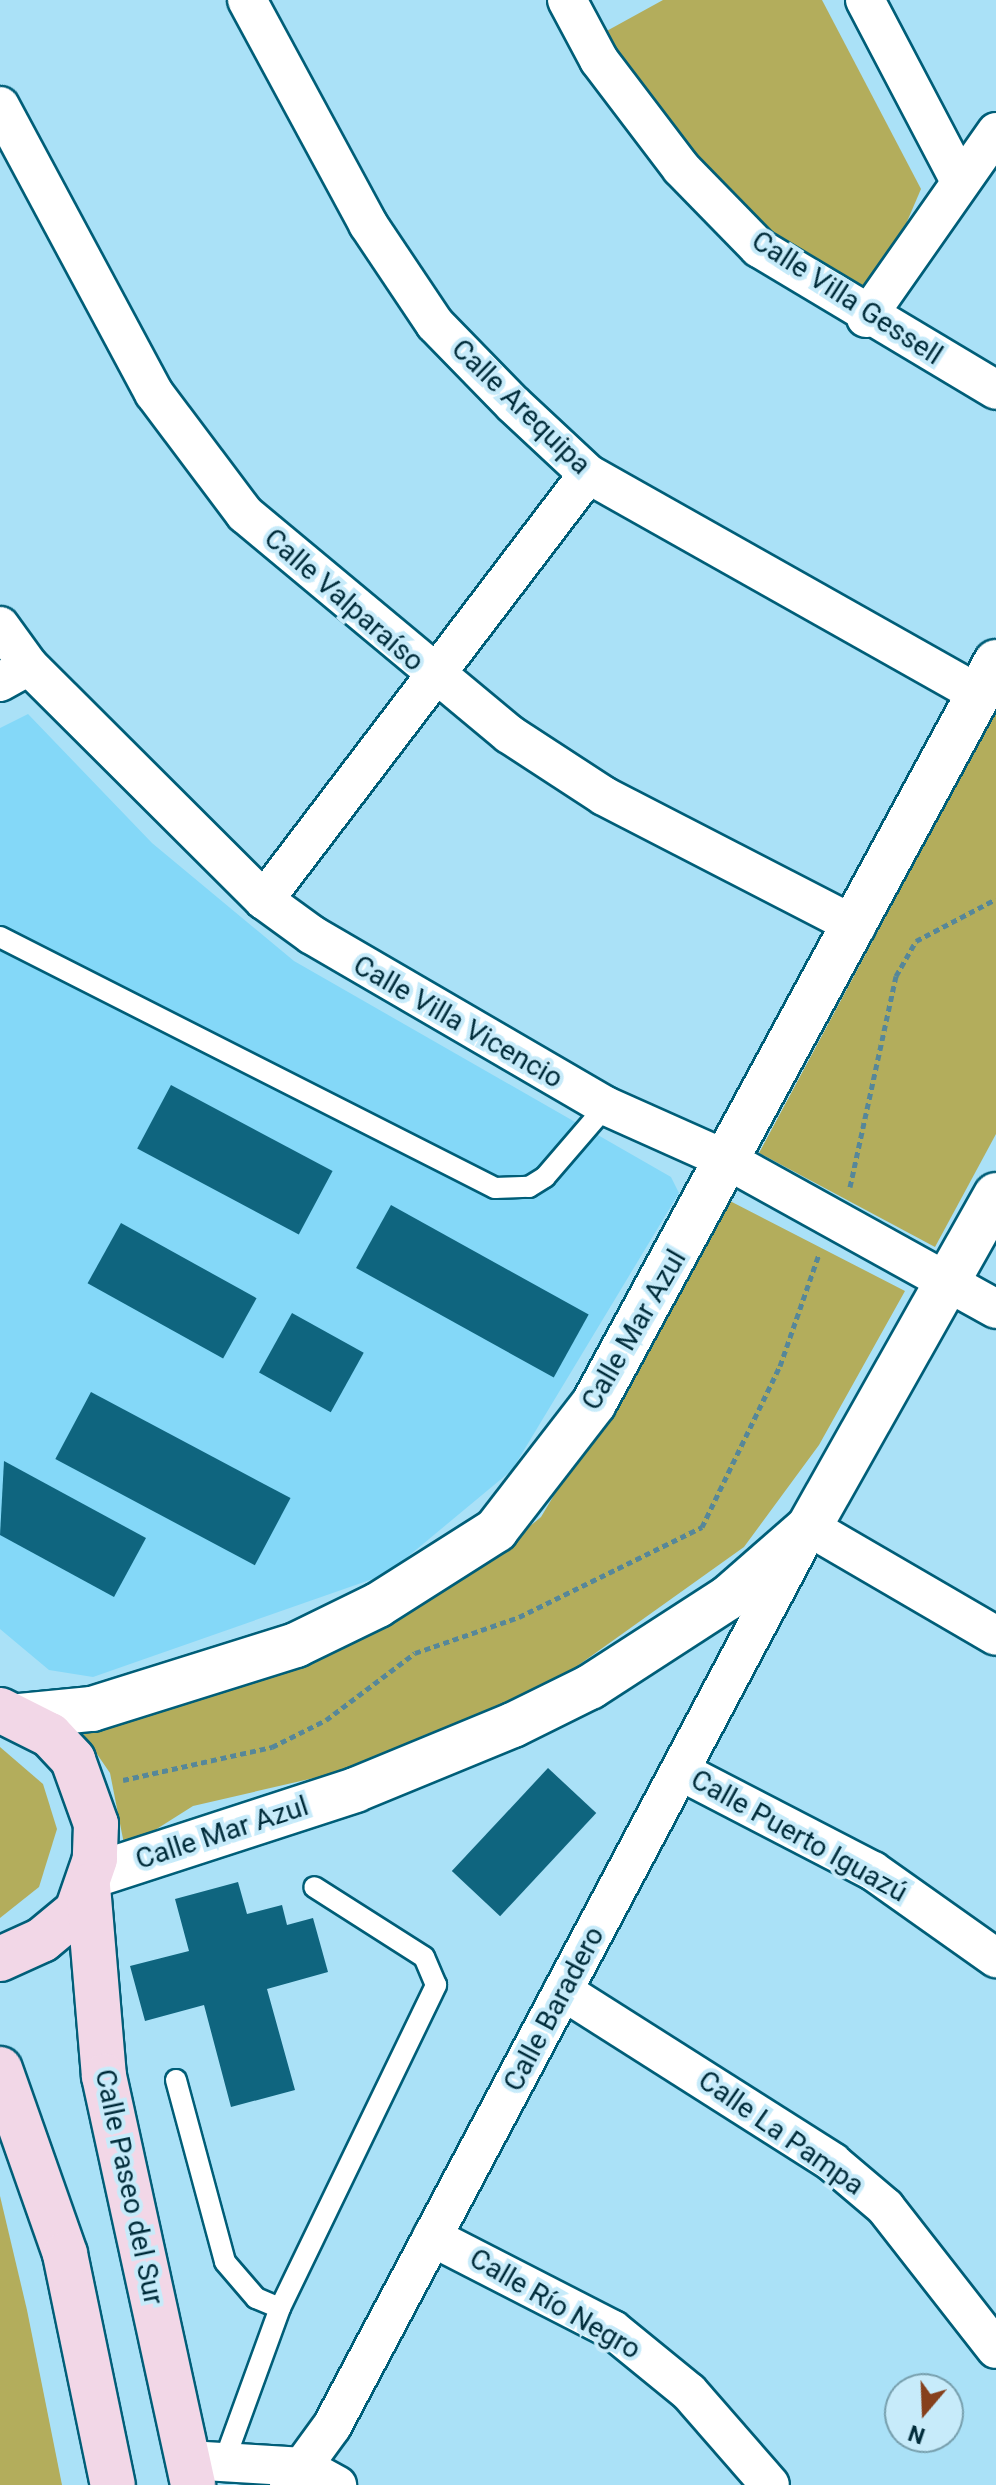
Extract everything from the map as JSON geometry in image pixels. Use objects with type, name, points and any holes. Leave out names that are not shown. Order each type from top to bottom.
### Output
[{"type":"main road","name":"Calle Paseo del Sur","points":[[7,1710],[73,1760],[89,1791],[96,1824],[90,1881],[104,2076],[202,2468]]},
{"type":"main road","points":[[0,1959],[64,1926],[90,1881]]},
{"type":"main road","points":[[0,2069],[65,2254],[113,2485]]},
{"type":"street","name":"Calle Arequipa","points":[[247,0],[310,127],[435,324],[588,474],[987,678]]},
{"type":"street","name":"Calle Villa Gessell","points":[[567,0],[599,60],[681,168],[759,248],[866,318],[996,390]]},
{"type":"street","points":[[865,0],[959,179]]},
{"type":"street","name":"Calle Valparaíso","points":[[0,106],[154,393],[236,502],[435,679],[604,796],[856,926]]},
{"type":"street","points":[[866,318],[959,179],[996,132]]},
{"type":"street","points":[[264,900],[588,474]]},
{"type":"street","name":"Calle Villa Vicencio","points":[[0,626],[15,674],[264,900],[372,976],[606,1106],[731,1162],[996,1309]]},
{"type":"street","name":"Calle Mar Azul","points":[[7,1710],[92,1709],[296,1645],[378,1605],[496,1530],[594,1403],[731,1162],[987,678]]},
{"type":"street","name":"Calle Mar Azul","points":[[90,1881],[355,1790],[513,1725],[659,1646],[809,1527],[953,1283],[996,1195]]},
{"type":"street","points":[[809,1527],[996,1636]]},
{"type":"street","name":"Calle Baradero","points":[[297,2476],[432,2237],[809,1527]]},
{"type":"street","name":"Calle Puerto Iguazú","points":[[680,1771],[873,1871],[996,1958]]},
{"type":"street","name":"Calle La Pampa","points":[[563,1991],[832,2162],[885,2207],[996,2349]]},
{"type":"street","name":"Calle Río Negro","points":[[432,2237],[613,2330],[689,2392],[770,2485]]},
{"type":"street","points":[[202,2468],[297,2476],[337,2485]]},
{"type":"lane","points":[[0,937],[495,1188],[529,1187],[545,1177],[606,1106]]},
{"type":"lane","points":[[202,2468],[436,1985],[424,1957],[314,1887]]},
{"type":"lane","points":[[176,2080],[225,2262],[256,2298],[280,2308]]},
{"type":"shaded area","points":[[663,0],[822,0],[921,189],[891,259],[861,288],[797,254],[705,178],[603,33]]},
{"type":"shaded area","points":[[996,711],[996,1134],[935,1247],[759,1153]]},
{"type":"shaded area","points":[[28,714],[152,843],[294,961],[671,1177],[679,1193],[512,1470],[387,1574],[93,1677],[49,1670],[0,1629],[0,728]]},
{"type":"shaded area","points":[[730,1201],[905,1291],[819,1445],[744,1547],[552,1684],[383,1762],[193,1806],[125,1849],[110,1773],[79,1728],[394,1618],[485,1563],[541,1517]]},
{"type":"shaded area","points":[[0,1747],[43,1784],[57,1829],[39,1887],[0,1918]]},
{"type":"shaded area","points":[[0,2196],[27,2310],[62,2485],[0,2485]]},
{"type":"building","points":[[171,1085],[333,1171],[299,1234],[137,1149]]},
{"type":"building","points":[[391,1205],[589,1315],[554,1378],[356,1268]]},
{"type":"building","points":[[121,1223],[257,1298],[223,1358],[88,1283]]},
{"type":"building","points":[[292,1313],[364,1353],[331,1412],[259,1372]]},
{"type":"building","points":[[91,1392],[291,1498],[255,1565],[55,1459]]},
{"type":"building","points":[[4,1461],[146,1538],[114,1597],[0,1535]]},
{"type":"building","points":[[548,1768],[596,1813],[500,1916],[452,1871]]},
{"type":"building","points":[[238,1882],[247,1914],[282,1905],[287,1925],[313,1918],[328,1972],[267,1989],[295,2090],[231,2107],[204,2005],[145,2021],[130,1966],[189,1951],[175,1899]]}]
